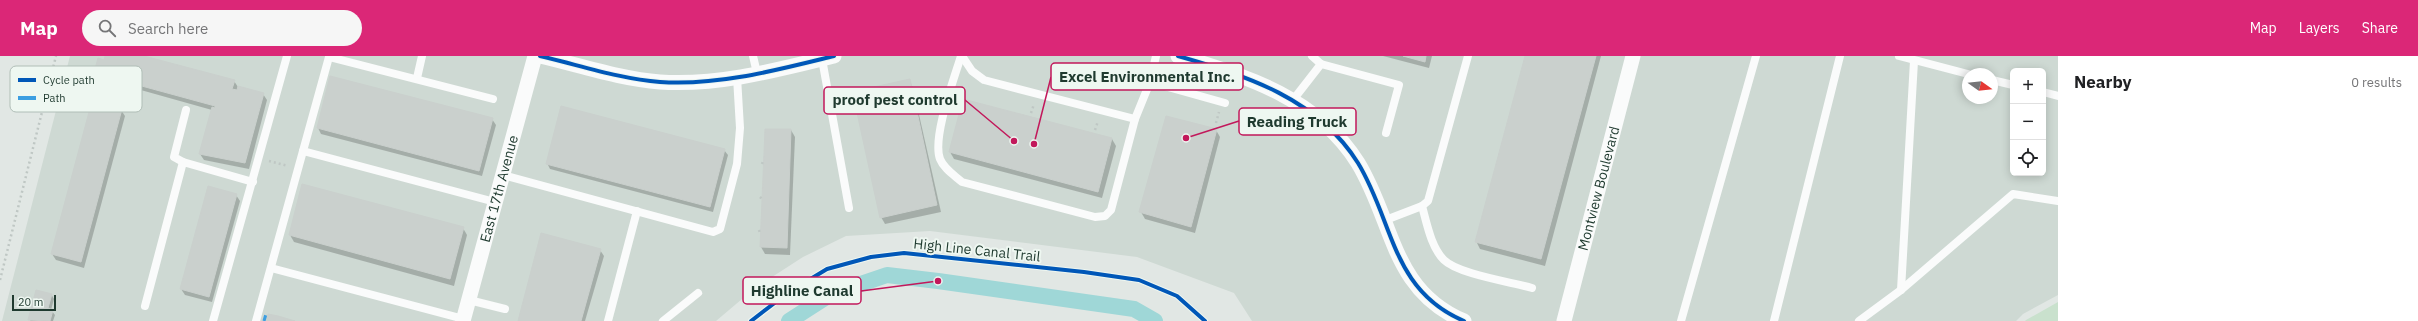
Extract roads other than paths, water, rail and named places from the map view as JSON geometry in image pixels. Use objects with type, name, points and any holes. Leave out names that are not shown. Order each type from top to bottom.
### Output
[{"type":"street","name":"East 17th Avenue","points":[[464,320],[535,56]]},
{"type":"street","points":[[540,56],[658,82],[713,81],[828,57]]},
{"type":"street","points":[[1178,56],[1229,63],[1268,87],[1293,100],[1315,115],[1336,136],[1358,163],[1402,265],[1413,282],[1431,302],[1464,321]]},
{"type":"street","name":"Montview Boulevard","points":[[1564,321],[1633,56]]},
{"type":"lane","points":[[214,321],[254,182],[287,56]]},
{"type":"lane","points":[[417,78],[422,56]]},
{"type":"lane","points":[[753,56],[757,73]]},
{"type":"lane","points":[[961,56],[972,71],[984,80],[1135,119]]},
{"type":"lane","points":[[961,56],[941,123],[939,142],[940,159],[946,169],[962,182],[1095,217],[1105,216],[1111,210],[1135,119],[1150,82],[1156,56]]},
{"type":"lane","points":[[1312,56],[1321,64],[1399,85],[1386,134]]},
{"type":"lane","points":[[1383,221],[1422,206],[1428,201],[1468,56]]},
{"type":"lane","points":[[1681,321],[1756,56]]},
{"type":"lane","points":[[1774,321],[1840,56]]},
{"type":"lane","points":[[1899,56],[1962,73]]},
{"type":"lane","points":[[256,321],[329,57],[493,98]]},
{"type":"lane","points":[[828,57],[849,208]]},
{"type":"lane","points":[[1901,290],[1914,61]]},
{"type":"lane","points":[[1293,100],[1321,64]]},
{"type":"lane","points":[[503,175],[714,232],[720,229],[737,164],[740,128],[737,77]]},
{"type":"lane","points":[[1998,81],[2010,84]]},
{"type":"lane","points":[[1150,82],[1222,106]]},
{"type":"lane","points":[[2046,93],[2058,96]]},
{"type":"lane","points":[[186,110],[174,157],[183,162],[254,182]]},
{"type":"lane","points":[[303,151],[496,202]]},
{"type":"lane","points":[[145,306],[183,162]]},
{"type":"lane","points":[[1860,321],[1901,290],[2013,194],[2058,201]]},
{"type":"lane","points":[[1422,206],[1430,235],[1445,260],[1457,268],[1532,288]]},
{"type":"lane","points":[[608,321],[637,211]]},
{"type":"lane","points":[[271,268],[464,320]]},
{"type":"lane","points":[[663,321],[698,293]]},
{"type":"lane","points":[[469,300],[505,309]]},
{"type":"waterway","points":[[789,321],[831,294],[887,275],[1134,309],[1155,321]]},
{"type":"place","name":"Reading Truck","points":[[1186,138]]},
{"type":"place","name":"proof pest control","points":[[1014,141]]},
{"type":"place","name":"Excel Environmental Inc.","points":[[1034,144]]},
{"type":"place","name":"Highline Canal","points":[[938,281]]}]
